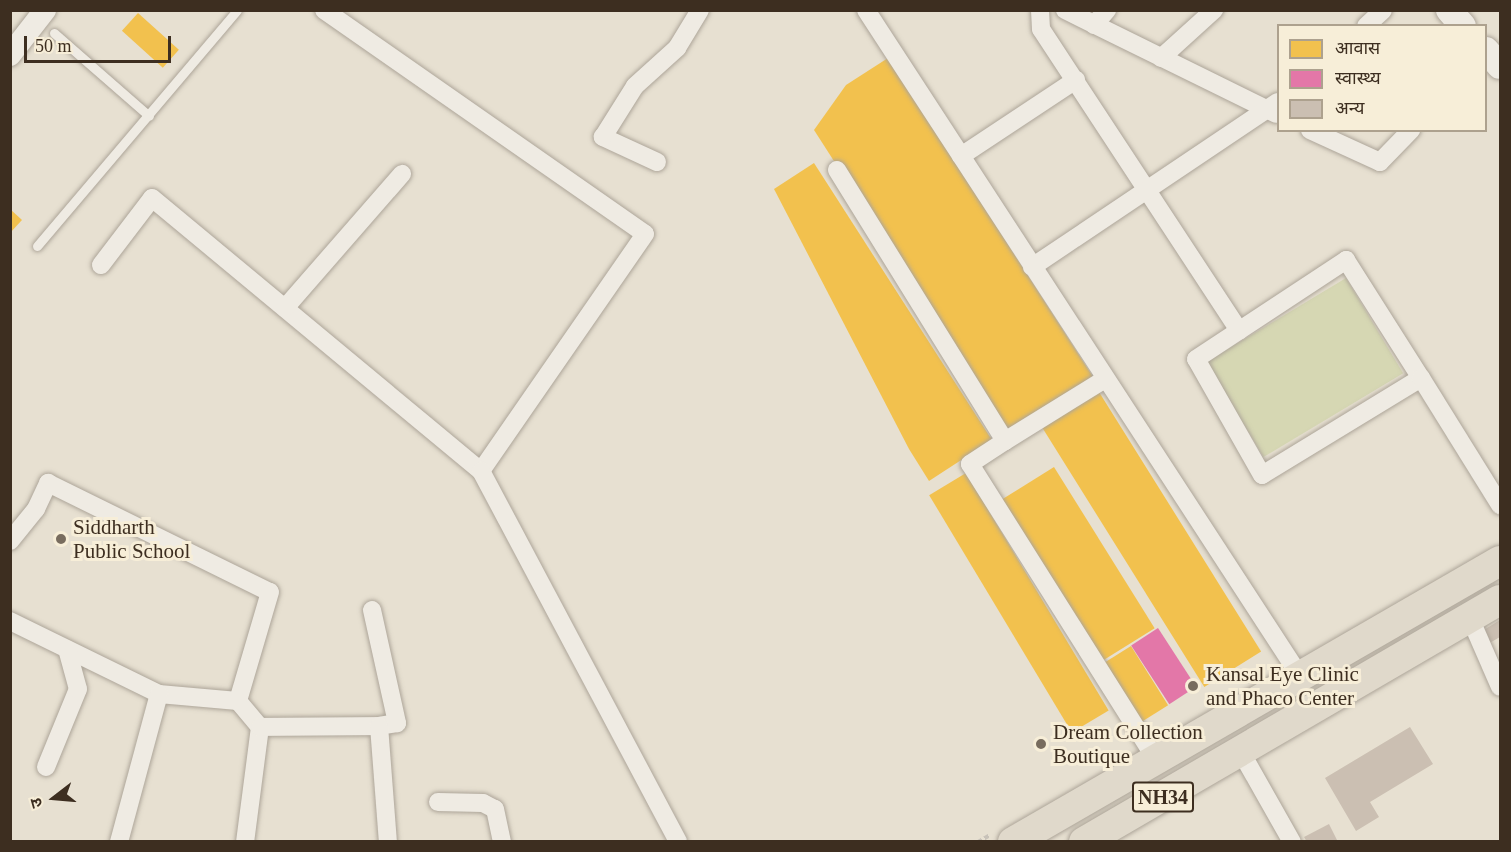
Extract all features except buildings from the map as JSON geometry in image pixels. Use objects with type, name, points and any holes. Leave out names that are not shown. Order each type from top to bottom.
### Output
[{"type":"highway","name":"NH34","points":[[1013,842],[1500,561]]},
{"type":"highway","name":"NH34","points":[[1084,842],[1500,600]]},
{"type":"main road","points":[[1449,10],[1461,24]]},
{"type":"main road","points":[[1487,52],[1500,66]]},
{"type":"street","points":[[10,55],[45,10]]},
{"type":"street","points":[[324,10],[645,234],[481,471]]},
{"type":"street","points":[[657,162],[603,137],[635,86],[677,48],[700,10]]},
{"type":"street","points":[[866,10],[1300,676]]},
{"type":"street","points":[[1040,10],[1041,29],[1149,189],[1239,331]]},
{"type":"street","points":[[1065,10],[1161,58],[1275,109]]},
{"type":"street","points":[[1094,25],[1107,10]]},
{"type":"street","points":[[1161,58],[1214,10]]},
{"type":"street","points":[[1368,24],[1383,10]]},
{"type":"street","points":[[961,156],[1076,80]]},
{"type":"street","points":[[1032,267],[1275,109]]},
{"type":"street","points":[[1314,132],[1380,162],[1409,132]]},
{"type":"street","points":[[837,170],[1005,441]]},
{"type":"street","points":[[285,308],[402,174]]},
{"type":"street","points":[[101,265],[152,198],[481,471],[678,842]]},
{"type":"street","points":[[1421,378],[1262,475],[1196,359],[1346,260],[1421,378],[1500,505]]},
{"type":"street","points":[[1105,378],[970,464],[1156,759]]},
{"type":"street","points":[[10,541],[36,508],[48,483],[270,592],[238,701]]},
{"type":"street","points":[[260,727],[379,726],[398,723],[372,610]]},
{"type":"street","points":[[1470,618],[1500,687]]},
{"type":"street","points":[[10,621],[159,694],[238,701],[260,727],[245,842]]},
{"type":"street","points":[[46,767],[78,689],[67,649]]},
{"type":"street","points":[[120,842],[159,694]]},
{"type":"street","points":[[379,726],[388,842]]},
{"type":"street","points":[[1241,752],[1292,842]]},
{"type":"street","points":[[438,802],[483,803],[495,809],[502,842]]},
{"type":"lane","points":[[37,246],[237,10]]},
{"type":"lane","points":[[54,33],[149,116]]},
{"type":"green space","points":[[1346,278],[1403,373],[1263,457],[1206,362]]},
{"type":"place","name":"Siddharth Public School","points":[[61,539]]},
{"type":"place","name":"Kansal Eye Clinic and Phaco Center","points":[[1193,686]]},
{"type":"place","name":"Dream Collection Boutique","points":[[1041,744]]}]
